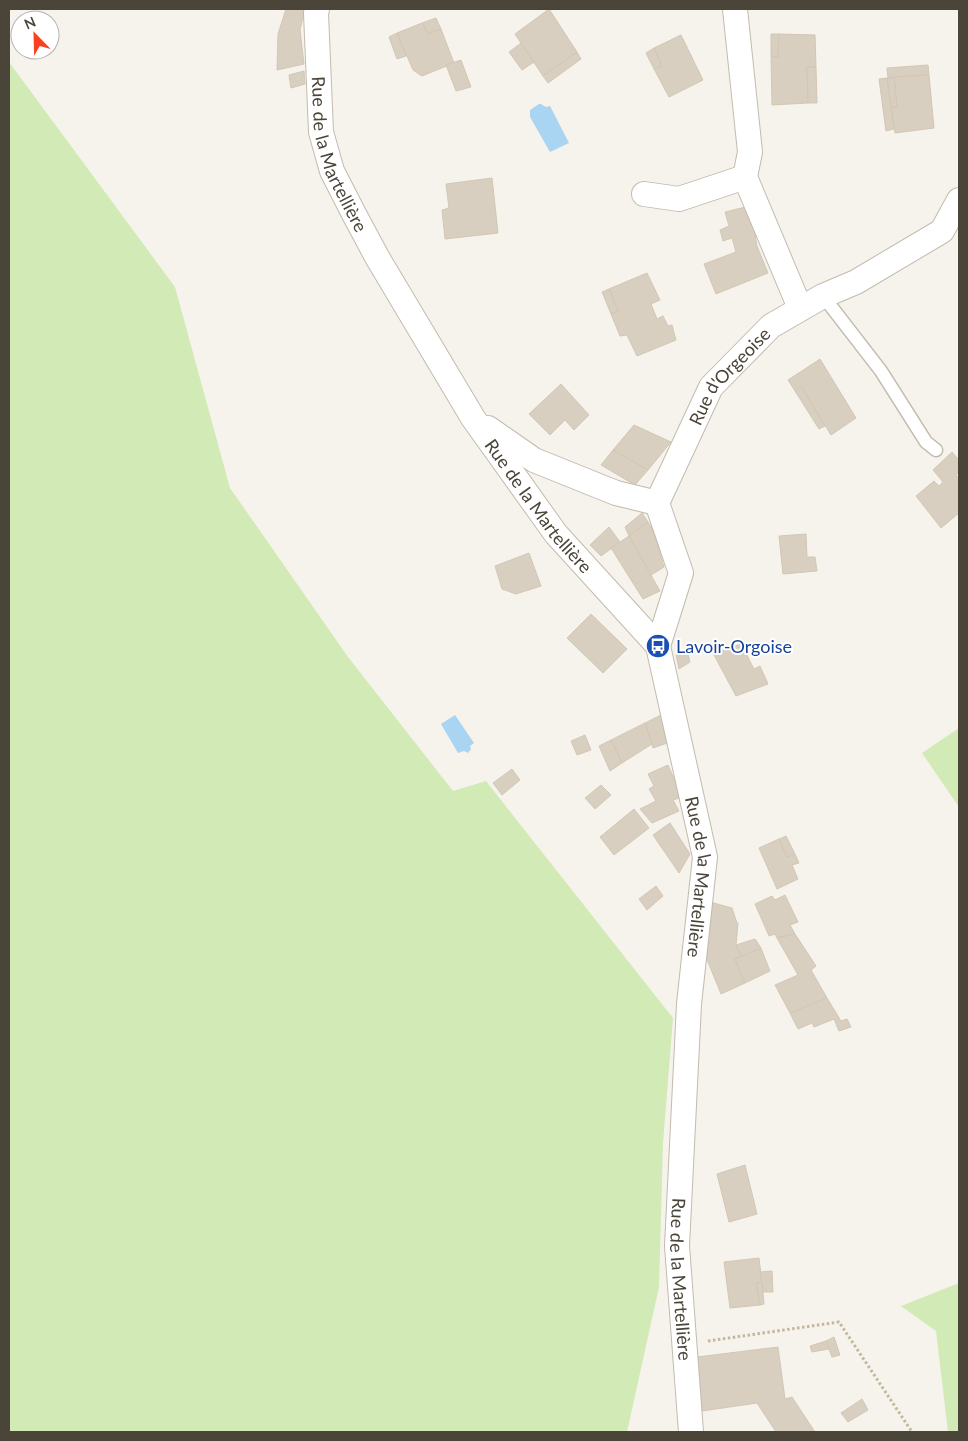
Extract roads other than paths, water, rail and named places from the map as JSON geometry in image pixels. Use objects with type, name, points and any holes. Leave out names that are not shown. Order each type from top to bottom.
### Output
[{"type":"street","name":"Rue de la Martellière","points":[[317,9],[321,132],[332,171],[377,257],[474,418],[556,534],[658,646],[704,857],[689,1004],[677,1246],[691,1432]]},
{"type":"street","points":[[735,9],[750,152],[745,177],[800,308]]},
{"type":"street","points":[[644,194],[679,199],[745,177]]},
{"type":"street","name":"Rue d'Orgeoise","points":[[656,503],[711,387],[771,326],[823,296],[856,282],[942,231],[959,200]]},
{"type":"street","name":"Rue de la Martellière","points":[[474,418],[534,460],[616,493],[656,503]]},
{"type":"street","points":[[656,503],[681,573],[658,646]]},
{"type":"lane","points":[[823,296],[881,371],[926,442],[936,450]]},
{"type":"water","points":[[539,104],[546,107],[550,106],[569,143],[550,152],[530,117],[530,110]]},
{"type":"water","points":[[455,715],[474,743],[470,746],[471,749],[468,753],[464,751],[458,753],[441,724]]},
{"type":"place","name":"Lavoir-Orgoise","points":[[658,646]]}]
